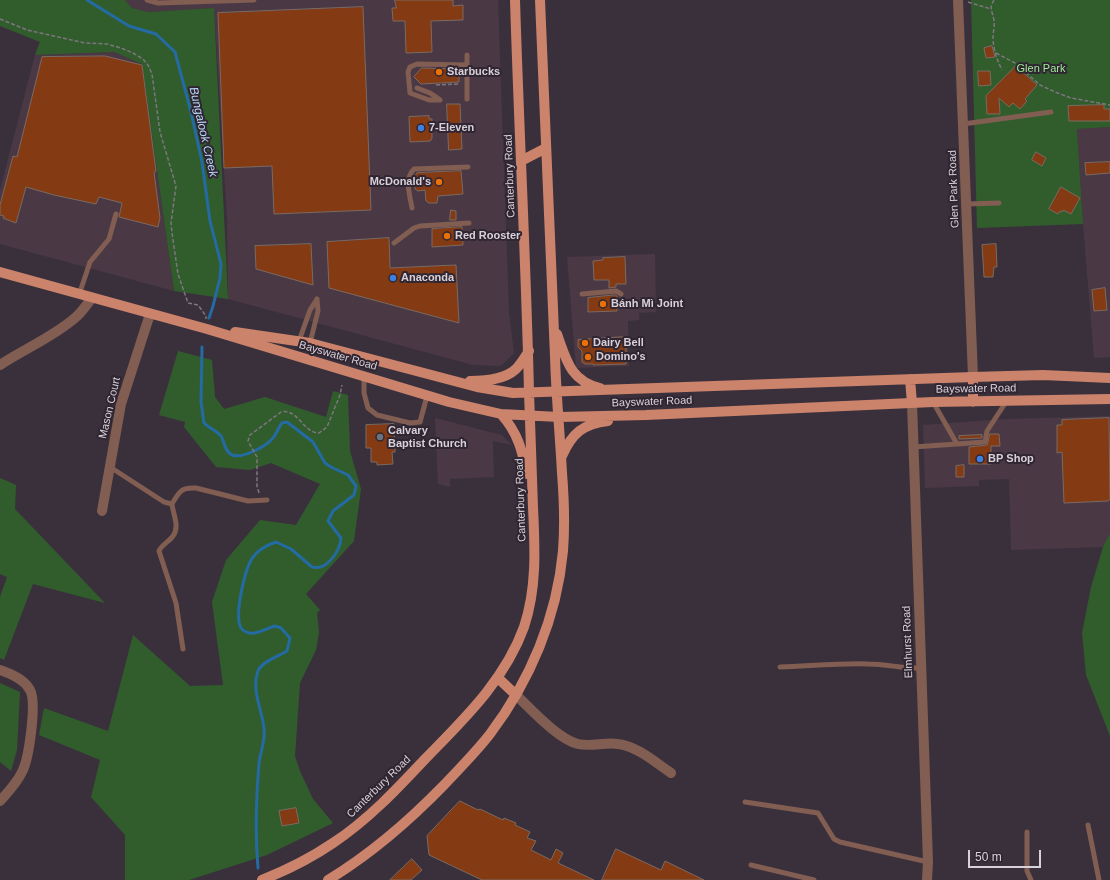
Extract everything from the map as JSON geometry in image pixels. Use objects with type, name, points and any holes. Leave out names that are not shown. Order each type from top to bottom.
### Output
[{"type":"main road","name":"Canterbury Road","points":[[262,880],[310,858],[333,843],[358,825],[396,789],[477,704],[498,678],[517,644],[524,626],[533,592],[535,548],[515,0]]},
{"type":"main road","points":[[328,880],[383,842],[422,807],[489,735],[516,695],[533,663],[554,604],[563,552],[564,526],[540,0]]},
{"type":"main road","points":[[521,148],[546,148]]},
{"type":"main road","points":[[521,161],[546,148]]},
{"type":"main road","name":"Bayswater Road","points":[[0,272],[206,329],[427,396],[501,414],[559,417],[646,415],[933,402],[1110,399]]},
{"type":"main road","points":[[554,324],[565,356],[576,376],[595,387],[609,390]]},
{"type":"main road","name":"Bayswater Road","points":[[206,329],[310,343],[456,381],[514,393],[557,393],[1043,375],[1110,378]]},
{"type":"main road","points":[[297,357],[299,341]]},
{"type":"main road","points":[[297,357],[310,343]]},
{"type":"main road","points":[[456,381],[478,381],[495,379],[504,376],[515,370],[529,351]]},
{"type":"main road","points":[[973,377],[973,402]]},
{"type":"main road","points":[[910,379],[912,403]]},
{"type":"main road","points":[[501,414],[514,430],[520,442],[533,506]]},
{"type":"main road","points":[[561,457],[572,438],[584,428],[597,422],[646,415]]},
{"type":"main road","points":[[498,678],[516,695]]},
{"type":"street","name":"Glen Park Road","points":[[963,1],[963,124],[973,377]]},
{"type":"street","points":[[0,365],[49,336],[76,317],[92,298]]},
{"type":"street","name":"Mason Court","points":[[102,510],[121,404],[150,314]]},
{"type":"street","name":"Elmhurst Road","points":[[912,403],[928,862],[927,880]]},
{"type":"street","points":[[0,670],[11,674],[26,685],[30,691],[32,702],[31,727],[26,762],[18,780],[0,801]]},
{"type":"street","points":[[516,695],[554,731],[564,738],[579,744],[618,744],[631,748],[672,773]]},
{"type":"lane","points":[[147,0],[158,3],[254,0]]},
{"type":"lane","points":[[467,56],[467,99]]},
{"type":"lane","points":[[417,88],[430,93],[440,100],[426,99],[409,92],[408,72],[412,65],[467,65]]},
{"type":"lane","points":[[963,124],[1051,112]]},
{"type":"lane","points":[[412,208],[408,180],[410,173],[414,169],[468,167]]},
{"type":"lane","points":[[966,204],[999,203]]},
{"type":"lane","points":[[79,295],[90,262],[109,239],[116,214]]},
{"type":"lane","points":[[394,243],[414,228],[420,226],[469,224]]},
{"type":"lane","points":[[582,294],[616,291],[621,294]]},
{"type":"lane","points":[[299,341],[310,310],[317,299],[318,311],[310,343]]},
{"type":"lane","points":[[364,376],[364,393],[368,408],[378,416],[410,423],[420,422],[427,396]]},
{"type":"lane","points":[[913,447],[985,442],[987,431],[1007,401]]},
{"type":"lane","points":[[933,402],[957,444]]},
{"type":"lane","points":[[110,467],[164,502],[172,504]]},
{"type":"lane","points":[[183,649],[176,603],[159,551],[161,546],[174,534],[176,527],[172,504],[182,490],[187,487],[196,488],[239,500],[267,500]]},
{"type":"lane","points":[[780,667],[869,664],[921,668]]},
{"type":"lane","points":[[745,802],[818,813],[834,839],[840,842],[928,862]]},
{"type":"lane","points":[[1088,825],[1099,880]]},
{"type":"lane","points":[[1027,832],[1028,871],[1031,880]]},
{"type":"lane","points":[[751,865],[814,880]]},
{"type":"path","points":[[994,0],[991,9],[994,19],[993,39],[1002,70]]},
{"type":"path","points":[[963,1],[991,9]]},
{"type":"path","points":[[0,19],[27,30],[85,43],[107,44],[121,48],[143,59],[148,65],[152,74],[160,132],[176,186],[171,223],[178,274],[188,303],[198,305],[206,316],[206,329]]},
{"type":"path","points":[[996,53],[1015,63],[1040,85],[1064,96],[1110,105]]},
{"type":"path","points":[[436,85],[462,84]]},
{"type":"path","points":[[260,500],[257,486],[257,457],[248,438],[250,435],[281,412],[286,411],[295,416],[310,431],[319,433],[327,427],[340,395],[342,386]]},
{"type":"shaded area","points":[[125,0],[498,0],[509,312],[514,353],[501,366],[473,365],[228,299],[227,219],[214,8],[148,12],[132,8]]},
{"type":"shaded area","points":[[114,52],[142,64],[174,291],[0,244],[0,190],[35,55]]},
{"type":"shaded area","points":[[1110,127],[1110,357],[1094,358],[1077,129]]},
{"type":"shaded area","points":[[655,254],[656,312],[639,313],[639,320],[628,321],[629,366],[576,368],[567,257]]},
{"type":"shaded area","points":[[1110,416],[1110,533],[1103,547],[1011,550],[1009,479],[979,480],[979,486],[925,488],[923,425],[1006,419]]},
{"type":"shaded area","points":[[435,418],[502,435],[512,445],[493,441],[494,477],[450,479],[450,487],[438,484]]},
{"type":"green space","points":[[0,0],[125,0],[132,8],[148,12],[214,8],[228,299],[174,291],[142,64],[114,52],[35,55],[40,42],[0,26]]},
{"type":"green space","name":"Glen Park","points":[[971,0],[1110,0],[1110,127],[1077,129],[1083,224],[977,228]]},
{"type":"green space","points":[[178,351],[212,360],[215,397],[224,409],[265,397],[326,417],[333,391],[348,395],[350,451],[361,489],[354,541],[306,594],[320,610],[317,613],[319,632],[316,650],[300,683],[295,756],[313,799],[333,823],[267,855],[189,880],[125,880],[125,835],[91,797],[100,760],[39,735],[44,708],[108,731],[133,635],[190,686],[223,685],[212,602],[226,560],[260,520],[296,525],[320,484],[271,463],[250,470],[216,467],[184,427],[185,422],[159,415]]},
{"type":"green space","points":[[0,478],[16,485],[15,509],[105,603],[33,584],[4,660],[0,658],[0,597],[7,577],[0,574]]},
{"type":"green space","points":[[1110,533],[1110,736],[1086,675],[1082,633],[1091,587],[1103,547]]},
{"type":"green space","points":[[0,683],[20,692],[17,750],[11,771],[0,762]]},
{"type":"building","points":[[395,0],[453,0],[453,6],[463,5],[463,20],[431,21],[432,52],[406,53],[405,21],[393,21],[392,8],[396,8]]},
{"type":"building","points":[[363,7],[371,210],[274,214],[272,166],[224,168],[218,13]]},
{"type":"building","points":[[992,46],[995,57],[986,58],[984,48]]},
{"type":"building","points":[[105,56],[142,65],[156,171],[154,172],[160,218],[158,227],[119,217],[122,203],[99,197],[96,204],[26,187],[16,223],[3,218],[4,216],[0,215],[0,205],[13,156],[17,157],[42,57]]},
{"type":"building","points":[[1016,66],[1037,85],[1025,99],[1027,101],[1020,109],[1013,103],[1009,107],[999,98],[1000,114],[987,114],[986,96]]},
{"type":"building","name":"Starbucks","points":[[422,68],[459,69],[459,82],[421,84],[414,77]]},
{"type":"building","points":[[978,71],[990,71],[991,85],[979,86]]},
{"type":"building","points":[[447,104],[460,104],[462,149],[449,150]]},
{"type":"building","points":[[1104,105],[1104,109],[1110,109],[1110,121],[1069,121],[1068,106]]},
{"type":"building","name":"7-Eleven","points":[[429,116],[429,119],[432,119],[431,140],[410,142],[409,117]]},
{"type":"building","points":[[1036,152],[1046,158],[1042,166],[1032,160]]},
{"type":"building","points":[[1110,162],[1110,173],[1086,175],[1085,163]]},
{"type":"building","name":"McDonald's","points":[[461,171],[463,194],[438,196],[437,203],[429,203],[426,201],[425,190],[418,191],[415,189],[415,176],[417,173]]},
{"type":"building","points":[[1061,187],[1080,198],[1071,214],[1063,210],[1058,214],[1049,209]]},
{"type":"building","points":[[451,210],[456,211],[456,220],[450,220]]},
{"type":"building","name":"Red Rooster","points":[[462,227],[463,245],[432,247],[432,229]]},
{"type":"building","name":"Anaconda","points":[[389,238],[390,268],[456,265],[459,323],[329,288],[327,242]]},
{"type":"building","points":[[311,244],[313,285],[256,269],[255,246]]},
{"type":"building","points":[[996,244],[997,267],[994,267],[993,277],[984,277],[982,245]]},
{"type":"building","points":[[625,257],[626,284],[616,284],[616,287],[609,288],[609,280],[594,280],[593,261],[603,260],[603,258]]},
{"type":"building","points":[[1105,288],[1107,310],[1094,311],[1092,290]]},
{"type":"building","name":"Bánh Mì Joint","points":[[617,296],[617,311],[588,312],[588,298]]},
{"type":"building","points":[[626,337],[626,364],[593,365],[582,362],[582,351],[578,347],[578,340]]},
{"type":"building","points":[[1109,418],[1110,499],[1108,501],[1064,503],[1062,452],[1057,453],[1057,425],[1062,425],[1062,420]]},
{"type":"building","name":"Calvary Baptist Church","points":[[394,424],[395,452],[392,452],[393,464],[377,465],[377,462],[371,462],[371,448],[366,448],[366,425]]},
{"type":"building","points":[[990,434],[999,434],[1000,446],[991,446],[991,464],[969,464],[969,447],[987,445]]},
{"type":"building","points":[[982,435],[982,438],[959,439],[959,436]]},
{"type":"building","points":[[964,465],[964,477],[956,477],[956,466]]},
{"type":"building","points":[[460,801],[503,820],[504,818],[516,823],[515,825],[530,832],[527,838],[536,841],[531,850],[551,860],[556,849],[563,853],[558,863],[594,880],[482,880],[429,855],[427,836]]},
{"type":"building","points":[[296,808],[299,823],[282,826],[279,811]]},
{"type":"building","points":[[616,849],[661,870],[665,861],[704,880],[602,880]]},
{"type":"building","points":[[412,859],[422,870],[411,880],[390,880]]},
{"type":"waterway","name":"Bungalook Creek","points":[[87,0],[129,26],[156,34],[175,52],[191,112],[202,162],[210,221],[221,264],[220,278],[209,318]]},
{"type":"waterway","name":"Bungalook Creek","points":[[202,347],[201,402],[204,423],[221,436],[229,453],[236,456],[247,454],[259,449],[275,436],[282,423],[287,422],[313,442],[325,463],[348,475],[356,486],[354,495],[333,511],[328,521],[341,538],[338,549],[328,563],[323,566],[312,567],[291,549],[276,542],[269,544],[255,554],[244,580],[239,611],[241,628],[246,632],[252,633],[275,626],[281,628],[290,638],[287,651],[263,665],[258,671],[256,678],[256,692],[264,732],[264,742],[260,755],[257,790],[256,829],[258,868]]},
{"type":"place","name":"Starbucks","points":[[439,72]]},
{"type":"place","name":"7-Eleven","points":[[421,128]]},
{"type":"place","name":"McDonald's","points":[[439,182]]},
{"type":"place","name":"Red Rooster","points":[[447,236]]},
{"type":"place","name":"Anaconda","points":[[393,278]]},
{"type":"place","name":"Bánh Mì Joint","points":[[603,304]]},
{"type":"place","name":"Dairy Bell","points":[[585,343]]},
{"type":"place","name":"Domino's","points":[[588,357]]},
{"type":"place","name":"Calvary Baptist Church","points":[[380,437]]},
{"type":"place","name":"BP Shop","points":[[980,459]]}]
